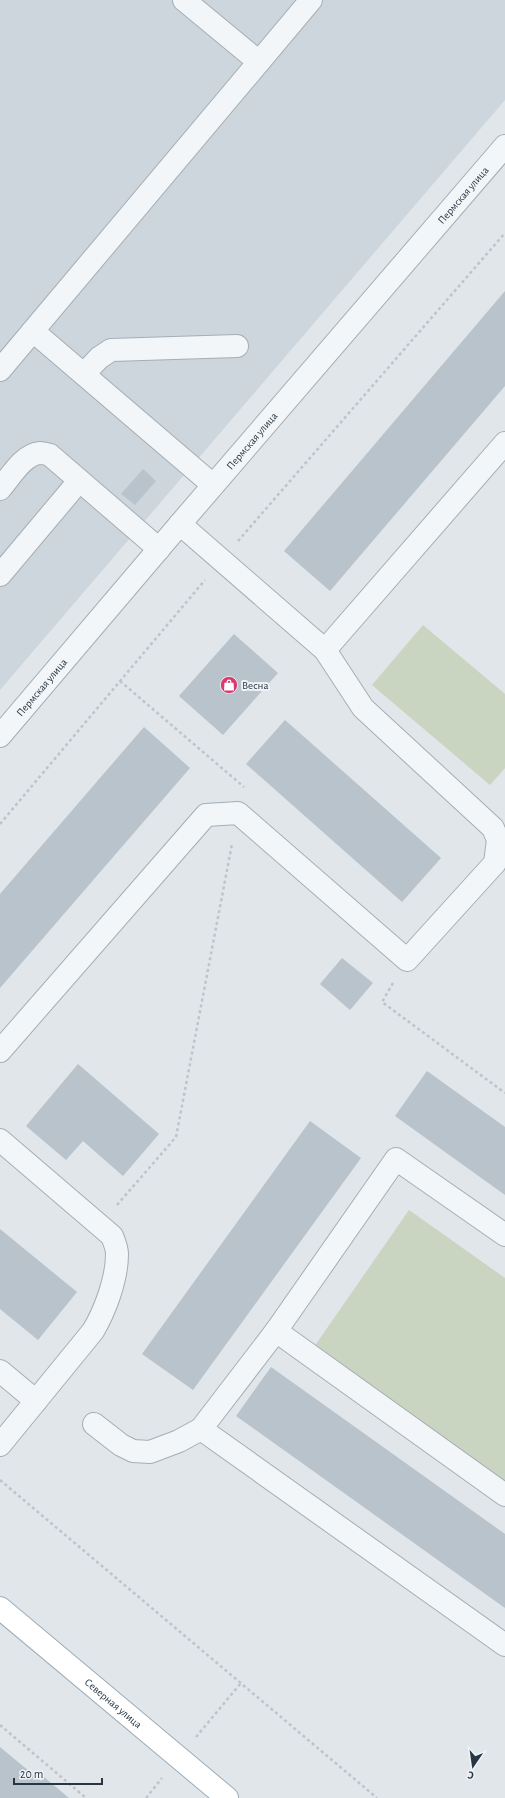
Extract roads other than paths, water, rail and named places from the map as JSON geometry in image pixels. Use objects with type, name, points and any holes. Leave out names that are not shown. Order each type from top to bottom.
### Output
[{"type":"main road","name":"Северная улица","points":[[0,1608],[227,1798]]},
{"type":"street","points":[[184,0],[259,62]]},
{"type":"street","points":[[0,370],[311,0]]},
{"type":"street","name":"Пермская улица","points":[[0,736],[213,485],[505,146]]},
{"type":"street","points":[[33,331],[213,485]]},
{"type":"street","points":[[84,374],[99,358],[111,350],[237,346]]},
{"type":"street","points":[[325,650],[505,443]]},
{"type":"street","points":[[0,489],[24,461],[31,456],[40,453],[50,455],[159,549]]},
{"type":"street","points":[[0,575],[79,481]]},
{"type":"street","points":[[0,1051],[206,815],[238,813],[407,960],[495,863],[498,840],[493,828],[362,708],[325,650],[180,524]]},
{"type":"street","points":[[0,1140],[112,1236],[117,1253],[115,1269],[106,1304],[93,1331],[0,1445]]},
{"type":"street","points":[[94,1424],[121,1445],[134,1451],[150,1452],[179,1441],[201,1429],[276,1331],[396,1159],[505,1235]]},
{"type":"street","points":[[276,1331],[505,1495]]},
{"type":"street","points":[[0,1372],[36,1401]]},
{"type":"street","points":[[201,1429],[505,1645]]},
{"type":"place","name":"Весна","points":[[229,685]]}]
